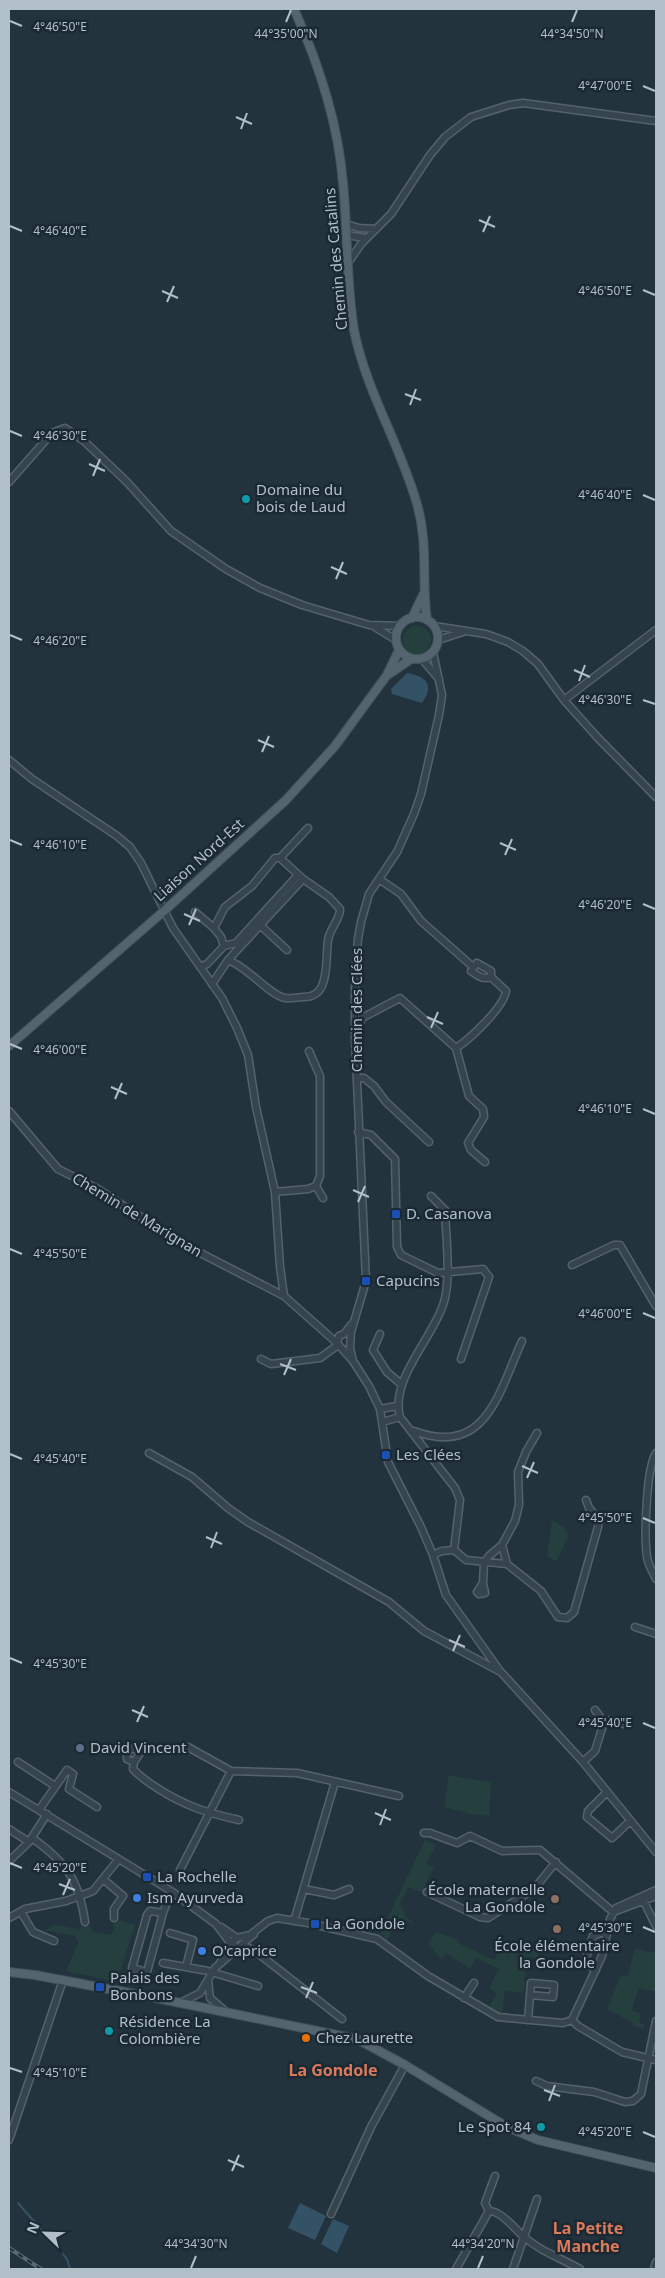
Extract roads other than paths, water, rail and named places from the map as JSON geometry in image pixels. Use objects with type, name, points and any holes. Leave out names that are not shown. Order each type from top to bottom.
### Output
[{"type":"main road","name":"Chemin des Catalins","points":[[294,9],[322,80],[341,162],[352,317],[360,354],[409,477],[422,522],[425,546],[424,592],[427,620]]},
{"type":"main road","name":"Chemin des Catalins","points":[[412,618],[424,592]]},
{"type":"main road","points":[[412,618],[427,620],[434,626],[438,640],[433,652],[422,659],[411,659],[399,650],[396,640],[400,626],[412,618]]},
{"type":"main road","name":"Liaison Nord-Est","points":[[9,1046],[164,911],[286,800],[318,767],[335,746],[387,675],[399,650]]},
{"type":"main road","name":"Liaison Nord-Est","points":[[387,675],[411,659]]},
{"type":"main road","points":[[9,1967],[35,1975]]},
{"type":"main road","points":[[9,1972],[63,1980],[357,2039],[405,2065],[496,2121],[520,2133],[538,2140],[656,2168]]},
{"type":"street","points":[[348,263],[365,238],[396,208],[441,142],[454,128],[471,117],[509,105],[523,103],[656,121]]},
{"type":"street","points":[[346,224],[359,228],[376,229]]},
{"type":"street","points":[[347,235],[365,238]]},
{"type":"street","points":[[9,482],[58,429],[66,428],[82,439],[126,482],[171,531],[226,569],[278,596],[322,612],[369,625],[400,626]]},
{"type":"street","points":[[369,625],[396,640]]},
{"type":"street","points":[[434,626],[486,634],[508,642],[523,651],[538,664],[564,700],[598,738],[656,797]]},
{"type":"street","points":[[564,700],[656,630]]},
{"type":"street","points":[[438,640],[467,631]]},
{"type":"street","name":"Chemin des Clées","points":[[340,1341],[352,1324],[366,1281],[355,1037],[355,976],[361,922],[370,894],[397,852],[414,814],[420,794],[442,695],[433,652]]},
{"type":"street","points":[[422,659],[440,681]]},
{"type":"street","points":[[9,760],[32,779],[125,842],[141,863],[173,928],[212,984],[237,1028],[248,1055],[260,1125],[275,1192],[284,1296]]},
{"type":"street","points":[[214,928],[225,907],[252,886],[275,858],[280,858],[308,828]]},
{"type":"street","points":[[228,960],[240,964],[273,992],[284,998],[310,997],[318,992],[323,984],[328,938],[340,916],[340,909],[318,888],[300,877],[280,858]]},
{"type":"street","points":[[200,967],[207,964],[224,946],[236,943],[300,877]]},
{"type":"street","points":[[212,984],[228,960],[300,877]]},
{"type":"street","points":[[379,879],[402,894],[421,921],[472,966]]},
{"type":"street","points":[[195,912],[222,937],[224,946]]},
{"type":"street","points":[[260,925],[287,950]]},
{"type":"street","points":[[477,962],[481,964],[491,971],[491,977],[486,979],[477,976],[471,971],[472,966],[477,962]]},
{"type":"street","points":[[456,1048],[490,1015],[505,997],[506,991],[503,986],[491,977]]},
{"type":"street","points":[[355,1037],[362,1018],[400,998],[456,1048],[469,1096],[483,1109],[484,1117],[468,1143],[471,1150],[485,1162]]},
{"type":"street","points":[[275,1192],[308,1189],[316,1186],[320,1176],[320,1076],[309,1051]]},
{"type":"street","points":[[357,1078],[364,1078],[374,1086],[386,1102],[429,1142]]},
{"type":"street","name":"Chemin de Marignan","points":[[9,1111],[58,1169],[98,1189],[181,1243],[284,1296],[324,1331],[340,1341]]},
{"type":"street","points":[[358,1132],[371,1135],[395,1159],[397,1247],[401,1255],[438,1273],[483,1269],[489,1277],[461,1359]]},
{"type":"street","points":[[316,1186],[323,1198]]},
{"type":"street","points":[[431,1196],[445,1210],[445,1300],[439,1318],[401,1384],[397,1406],[400,1417],[413,1431],[455,1488],[460,1500],[454,1550]]},
{"type":"street","points":[[572,1265],[614,1245],[620,1245],[656,1306]]},
{"type":"street","name":"Chemin des Clées","points":[[352,1324],[350,1341],[353,1361]]},
{"type":"street","points":[[380,1334],[373,1350],[387,1372],[401,1384]]},
{"type":"street","points":[[261,1359],[271,1364],[320,1358],[340,1341],[350,1341],[346,1348],[340,1341]]},
{"type":"street","points":[[340,1341],[369,1386],[380,1409],[388,1462],[410,1502],[433,1555],[446,1595],[500,1671],[583,1762],[656,1852]]},
{"type":"street","points":[[413,1431],[439,1438],[448,1438],[474,1429],[490,1413],[522,1341]]},
{"type":"street","points":[[380,1409],[397,1406]]},
{"type":"street","points":[[382,1422],[400,1417]]},
{"type":"street","points":[[483,1584],[484,1563],[502,1545],[515,1521],[519,1506],[518,1472],[521,1462],[538,1433]]},
{"type":"street","points":[[656,1452],[650,1472],[646,1540],[647,1560],[656,1579]]},
{"type":"street","points":[[149,1453],[192,1477],[228,1508],[248,1522],[388,1602],[424,1631],[500,1671]]},
{"type":"street","points":[[433,1555],[442,1551],[454,1550],[466,1560],[507,1564],[541,1591],[558,1617],[567,1618],[574,1612],[598,1527],[599,1520],[589,1508],[586,1500]]},
{"type":"street","points":[[502,1545],[507,1564]]},
{"type":"street","points":[[636,1627],[656,1634]]},
{"type":"street","points":[[594,1710],[604,1722]]},
{"type":"street","points":[[604,1722],[610,1720],[623,1724]]},
{"type":"street","points":[[583,1762],[595,1751],[604,1722]]},
{"type":"street","points":[[188,1747],[231,1771],[297,1773],[399,1796]]},
{"type":"street","points":[[134,1748],[130,1749],[127,1753],[127,1758],[134,1762],[133,1769],[138,1776],[179,1802],[208,1814],[239,1820]]},
{"type":"street","points":[[18,1762],[56,1784],[69,1789],[97,1808]]},
{"type":"street","points":[[39,1810],[67,1770],[73,1774],[69,1789]]},
{"type":"street","points":[[180,1870],[231,1771]]},
{"type":"street","points":[[294,1921],[335,1782]]},
{"type":"street","points":[[9,1792],[171,1891],[237,1938]]},
{"type":"street","points":[[607,1792],[588,1811],[587,1817],[612,1838],[630,1821]]},
{"type":"street","points":[[9,1861],[30,1840],[47,1814]]},
{"type":"street","points":[[9,1829],[53,1853],[70,1874],[81,1895],[85,1922]]},
{"type":"street","points":[[424,1833],[430,1833],[457,1843],[470,1836],[502,1851],[540,1850],[613,1912]]},
{"type":"street","points":[[9,1918],[20,1912],[93,1891],[118,1860]]},
{"type":"street","points":[[427,1892],[480,1917],[488,1918],[534,1889],[556,1862]]},
{"type":"street","points":[[103,1879],[123,1896],[114,1909],[114,1918]]},
{"type":"street","points":[[304,1889],[334,1895],[349,1889]]},
{"type":"street","points":[[220,1963],[241,1947],[268,1921],[277,1918],[377,1939],[428,1976],[498,2017],[564,2023],[572,2020],[596,1970],[602,1956],[613,1912],[618,1906],[656,1890]]},
{"type":"street","points":[[163,1914],[150,1912],[147,1915],[132,1968],[147,1972],[171,1891]]},
{"type":"street","points":[[613,1912],[656,1896]]},
{"type":"street","points":[[643,1900],[656,1926]]},
{"type":"street","points":[[20,1912],[34,1932],[54,1941]]},
{"type":"street","points":[[216,1924],[231,1943],[255,1951],[342,2019]]},
{"type":"street","points":[[596,1970],[587,1964],[586,1958],[593,1936],[608,1930]]},
{"type":"street","points":[[180,2003],[200,1993],[231,1943],[237,1938],[257,1931]]},
{"type":"street","points":[[170,1934],[192,1940],[186,1966]]},
{"type":"street","points":[[250,1939],[255,1951]]},
{"type":"street","points":[[163,1963],[186,1966],[210,1976],[258,1986]]},
{"type":"street","points":[[202,2007],[210,1998],[210,1976]]},
{"type":"street","points":[[9,2140],[63,1980]]},
{"type":"street","points":[[464,1998],[474,1983]]},
{"type":"street","points":[[200,1993],[202,2007]]},
{"type":"street","points":[[528,2020],[530,1995]]},
{"type":"street","points":[[210,1998],[228,2013]]},
{"type":"street","points":[[572,2020],[578,2026],[622,2052],[656,2060]]},
{"type":"street","points":[[536,2081],[547,2086],[594,2092],[625,2102],[633,2101],[641,2094],[656,2021]]},
{"type":"street","points":[[331,2214],[371,2127],[405,2065]]},
{"type":"street","points":[[494,2176],[485,2203],[489,2211],[500,2215],[537,2248],[555,2255],[580,2269]]},
{"type":"street","points":[[513,2269],[537,2199]]},
{"type":"street","points":[[456,2269],[489,2211]]},
{"type":"street","points":[[654,2269],[656,2262]]},
{"type":"water","points":[[407,673],[424,679],[428,686],[426,697],[422,703],[392,694],[391,689]]},
{"type":"water","points":[[300,2203],[326,2216],[315,2240],[288,2228]]},
{"type":"water","points":[[333,2219],[349,2226],[337,2253],[321,2244]]},
{"type":"waterway","points":[[18,2203],[67,2259],[70,2269]]},
{"type":"railway","points":[[9,2248],[41,2269]]},
{"type":"place","name":"Domaine du bois de Laud","points":[[246,499]]},
{"type":"place","name":"D. Casanova","points":[[396,1214]]},
{"type":"place","name":"Capucins","points":[[366,1281]]},
{"type":"place","name":"Les Clées","points":[[386,1455]]},
{"type":"place","name":"David Vincent","points":[[80,1748]]},
{"type":"place","name":"La Rochelle","points":[[147,1877]]},
{"type":"place","name":"Ism Ayurveda","points":[[137,1898]]},
{"type":"place","name":"École maternelle La Gondole","points":[[555,1899]]},
{"type":"place","name":"La Gondole","points":[[315,1924]]},
{"type":"place","name":"École élémentaire la Gondole","points":[[557,1929]]},
{"type":"place","name":"O'caprice","points":[[202,1951]]},
{"type":"place","name":"Palais des Bonbons","points":[[100,1987]]},
{"type":"place","name":"Résidence La Colombière","points":[[109,2031]]},
{"type":"place","name":"Chez Laurette","points":[[306,2038]]},
{"type":"place","name":"Le Spot 84","points":[[541,2127]]},
{"type":"district","name":"La Gondole","points":[[333,2070]]},
{"type":"district","name":"La Petite Manche","points":[[588,2237]]}]
